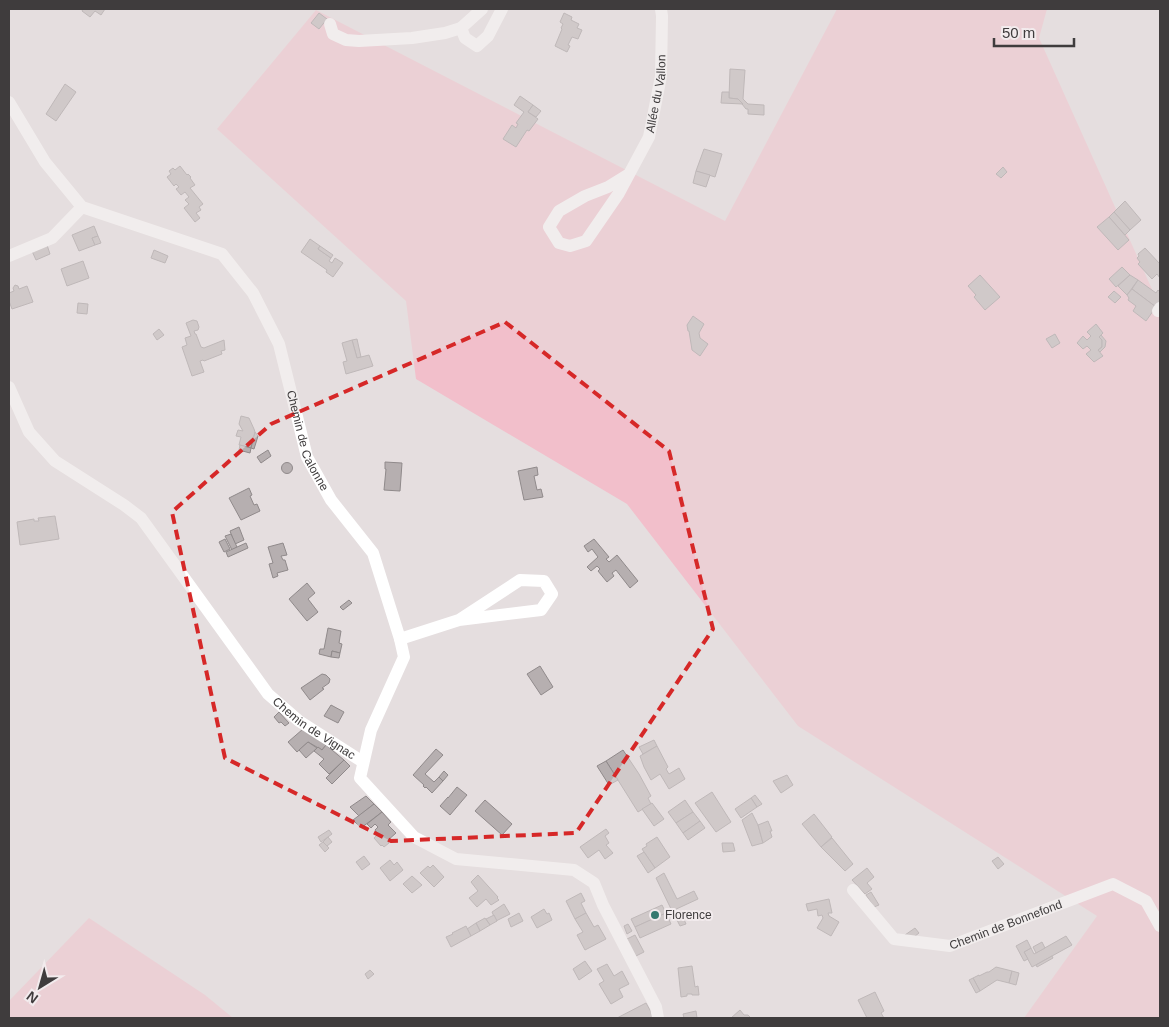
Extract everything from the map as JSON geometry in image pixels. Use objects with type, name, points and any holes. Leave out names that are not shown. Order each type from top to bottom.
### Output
[{"type":"street","points":[[330,24],[333,34],[346,40],[412,38],[445,33],[461,28],[482,9]]},
{"type":"street","points":[[461,28],[465,38],[477,46],[488,36],[502,9]]},
{"type":"street","name":"Allée du Vallon","points":[[629,174],[608,187],[585,196],[559,210],[549,227],[558,243],[570,246],[586,241],[619,193],[649,137],[661,76],[661,9]]},
{"type":"street","points":[[9,102],[45,162],[82,207],[52,238],[9,256]]},
{"type":"street","name":"Chemin de Calonne","points":[[82,207],[222,254],[252,293],[279,344],[307,457],[331,500],[373,553],[404,658],[371,730],[364,762]]},
{"type":"street","name":"Chemin de Vignac","points":[[9,387],[28,432],[55,462],[107,494],[141,518],[268,694],[299,721],[364,762],[360,778],[414,837],[456,859],[574,870],[594,884],[656,1007],[658,1018]]},
{"type":"street","points":[[400,640],[459,620],[541,610],[552,594],[544,581],[520,580],[459,620]]},
{"type":"street","name":"Chemin de Bonnefond","points":[[853,890],[894,939],[950,946],[1113,884],[1146,902],[1160,926]]},
{"type":"highlighted area","points":[[505,322],[669,451],[713,629],[576,833],[391,841],[225,758],[172,512],[271,424]]},
{"type":"shaded area","points":[[837,9],[1047,9],[1039,38],[1160,307],[1160,1018],[1024,1018],[1097,916],[798,726],[627,504],[416,379],[406,301],[217,129],[316,10],[725,221]]},
{"type":"shaded area","points":[[89,918],[205,995],[233,1018],[9,1018],[9,1001]]},
{"type":"building","points":[[83,9],[105,9],[101,15],[95,11],[90,17],[82,11]]},
{"type":"building","points":[[319,13],[327,19],[319,29],[311,23]]},
{"type":"building","points":[[564,13],[572,17],[571,20],[579,24],[577,28],[582,30],[578,39],[572,37],[567,52],[555,46],[562,29],[563,24],[560,22]]},
{"type":"building","points":[[730,69],[745,70],[743,99],[748,104],[764,105],[764,115],[748,114],[748,109],[738,99],[729,98]]},
{"type":"building","points":[[65,84],[76,92],[56,121],[46,114]]},
{"type":"building","points":[[722,92],[729,92],[729,98],[738,99],[743,104],[721,103]]},
{"type":"building","points":[[520,96],[533,105],[528,112],[538,119],[529,131],[527,130],[516,147],[503,139],[512,125],[516,128],[518,124],[516,123],[524,112],[514,105]]},
{"type":"building","points":[[533,105],[541,111],[536,117],[528,112]]},
{"type":"building","points":[[704,149],[722,154],[715,177],[696,171]]},
{"type":"building","points":[[180,166],[191,177],[195,185],[190,188],[203,204],[199,207],[201,210],[196,213],[200,218],[195,222],[184,208],[189,204],[185,200],[189,197],[185,192],[181,195],[176,189],[179,187],[176,184],[174,186],[167,177],[171,174],[169,171],[173,168],[175,170]]},
{"type":"building","points":[[1003,167],[1007,172],[1001,178],[996,174]]},
{"type":"building","points":[[696,171],[710,175],[706,187],[693,183]]},
{"type":"building","points":[[1125,201],[1141,220],[1130,230],[1114,212]]},
{"type":"building","points":[[1114,212],[1130,230],[1125,235],[1109,217]]},
{"type":"building","points":[[1109,217],[1129,240],[1118,250],[1097,227]]},
{"type":"building","points":[[94,226],[98,236],[92,238],[95,245],[79,251],[72,235]]},
{"type":"building","points":[[98,236],[101,243],[95,245],[92,238]]},
{"type":"building","points":[[310,239],[320,246],[318,249],[331,258],[329,261],[332,263],[335,258],[343,263],[333,277],[326,272],[327,270],[301,252]]},
{"type":"building","points":[[47,245],[50,254],[36,260],[32,251]]},
{"type":"building","points":[[320,246],[333,255],[331,258],[318,249]]},
{"type":"building","points":[[1145,248],[1160,264],[1160,278],[1157,274],[1152,279],[1138,264],[1140,262],[1137,258],[1138,254]]},
{"type":"building","points":[[154,250],[168,256],[165,263],[151,258]]},
{"type":"building","points":[[83,261],[89,278],[67,286],[61,269]]},
{"type":"building","points":[[1122,267],[1130,275],[1116,287],[1109,279]]},
{"type":"building","points":[[980,275],[1000,297],[985,310],[968,286]]},
{"type":"building","points":[[1130,275],[1138,280],[1127,295],[1118,286]]},
{"type":"building","points":[[1138,280],[1156,293],[1158,290],[1160,292],[1160,301],[1156,307],[1132,289]]},
{"type":"building","points":[[15,285],[19,289],[27,286],[33,302],[12,309],[9,293],[14,291]]},
{"type":"building","points":[[1132,289],[1156,307],[1146,321],[1133,311],[1136,306],[1128,300],[1127,295]]},
{"type":"building","points":[[1114,291],[1121,297],[1115,303],[1108,297]]},
{"type":"building","points":[[78,303],[88,304],[87,314],[77,313]]},
{"type":"building","points":[[693,316],[704,324],[699,333],[700,338],[708,344],[700,356],[692,350],[688,331],[687,325]]},
{"type":"building","points":[[193,320],[197,321],[199,327],[198,330],[194,331],[201,347],[204,348],[224,340],[225,350],[221,351],[222,354],[200,361],[204,372],[192,376],[182,347],[187,345],[185,338],[191,336],[186,323]]},
{"type":"building","points":[[1096,324],[1103,333],[1099,337],[1102,340],[1102,347],[1098,350],[1103,356],[1094,362],[1086,354],[1091,350],[1087,346],[1083,349],[1077,343],[1083,336],[1087,340],[1091,336],[1087,332]]},
{"type":"building","points":[[159,329],[164,335],[157,340],[153,334]]},
{"type":"building","points":[[1055,334],[1060,343],[1052,348],[1046,339]]},
{"type":"building","points":[[1101,335],[1106,341],[1105,347],[1100,352],[1098,350],[1102,347],[1102,340],[1099,337]]},
{"type":"building","points":[[357,339],[361,357],[357,358],[352,340]]},
{"type":"building","points":[[352,340],[357,358],[369,355],[373,366],[346,374],[343,362],[347,361],[342,343]]},
{"type":"building","points":[[241,416],[249,418],[255,432],[251,448],[239,445],[241,437],[236,436],[238,430],[243,431],[239,424]]},
{"type":"building","points":[[255,432],[258,436],[254,449],[251,448]]},
{"type":"building","points":[[240,445],[251,448],[250,453],[239,450]]},
{"type":"building","points":[[268,450],[271,456],[261,463],[257,457]]},
{"type":"building","points":[[385,462],[402,463],[400,491],[384,490]]},
{"type":"building","points":[[285,463],[289,463],[292,468],[291,472],[285,473],[282,470],[282,466]]},
{"type":"building","points":[[537,467],[538,475],[534,476],[537,490],[541,489],[543,497],[524,500],[518,471]]},
{"type":"building","points":[[249,488],[254,505],[257,504],[260,511],[241,520],[229,498]]},
{"type":"building","points":[[55,516],[59,539],[20,545],[17,522],[34,519],[34,521],[39,521],[38,518]]},
{"type":"building","points":[[239,527],[244,540],[235,544],[230,531]]},
{"type":"building","points":[[231,534],[237,547],[232,550],[225,536]]},
{"type":"building","points":[[225,539],[230,549],[224,552],[219,542]]},
{"type":"building","points":[[594,539],[609,557],[606,559],[609,562],[617,555],[638,581],[630,588],[616,570],[612,573],[614,576],[607,582],[598,571],[600,569],[597,566],[591,571],[587,567],[598,557],[592,549],[588,552],[584,546]]},
{"type":"building","points":[[246,543],[248,548],[228,557],[226,552]]},
{"type":"building","points":[[283,543],[287,555],[281,556],[285,560],[288,570],[277,573],[278,576],[273,578],[269,564],[273,563],[268,547]]},
{"type":"building","points":[[307,583],[315,593],[308,599],[318,612],[307,621],[289,599]]},
{"type":"building","points":[[349,600],[352,603],[343,610],[340,607]]},
{"type":"building","points":[[328,628],[341,631],[339,643],[342,644],[340,653],[332,651],[331,657],[319,654],[320,649],[324,649]]},
{"type":"building","points":[[332,651],[340,653],[339,658],[331,657]]},
{"type":"building","points":[[540,666],[553,687],[541,695],[527,674]]},
{"type":"building","points":[[322,674],[330,679],[329,683],[310,700],[301,688]]},
{"type":"building","points":[[331,705],[344,712],[338,723],[324,716]]},
{"type":"building","points":[[279,712],[289,723],[285,726],[274,717]]},
{"type":"building","points":[[303,729],[326,745],[322,750],[308,742],[297,752],[288,742]]},
{"type":"building","points":[[654,740],[657,746],[643,754],[639,747]]},
{"type":"building","points":[[308,742],[317,748],[306,758],[299,750]]},
{"type":"building","points":[[326,745],[344,760],[329,774],[319,764],[324,759],[314,751],[318,747],[322,750]]},
{"type":"building","points":[[657,746],[668,767],[666,769],[669,774],[679,768],[685,779],[669,789],[660,774],[651,780],[640,756]]},
{"type":"building","points":[[436,749],[443,755],[425,774],[434,782],[439,777],[443,781],[432,793],[413,775]]},
{"type":"building","points":[[623,750],[651,796],[648,798],[651,804],[638,812],[606,761]]},
{"type":"building","points":[[344,760],[350,766],[332,784],[326,778]]},
{"type":"building","points":[[606,761],[618,780],[609,785],[597,766]]},
{"type":"building","points":[[444,771],[448,775],[443,781],[439,777]]},
{"type":"building","points":[[787,775],[793,785],[781,793],[773,781]]},
{"type":"building","points":[[457,787],[467,795],[450,815],[440,806]]},
{"type":"building","points":[[712,792],[731,822],[716,832],[695,803]]},
{"type":"building","points":[[755,795],[762,804],[757,807],[751,798]]},
{"type":"building","points":[[366,796],[374,804],[359,816],[350,807]]},
{"type":"building","points":[[751,798],[757,807],[741,818],[735,809]]},
{"type":"building","points":[[485,800],[512,824],[502,835],[475,811]]},
{"type":"building","points":[[685,800],[693,812],[676,823],[668,812]]},
{"type":"building","points":[[652,803],[664,819],[654,826],[642,809]]},
{"type":"building","points":[[374,804],[382,812],[361,828],[353,820]]},
{"type":"building","points":[[382,812],[391,822],[388,825],[396,833],[387,841],[389,843],[384,847],[374,838],[378,834],[375,830],[378,827],[375,824],[371,828],[367,824]]},
{"type":"building","points":[[693,812],[700,821],[683,833],[676,823]]},
{"type":"building","points":[[752,813],[758,825],[763,843],[752,846],[742,820]]},
{"type":"building","points":[[814,814],[832,837],[821,847],[802,824]]},
{"type":"building","points":[[700,821],[705,828],[688,840],[683,833]]},
{"type":"building","points":[[768,821],[772,837],[763,843],[758,825]]},
{"type":"building","points":[[606,829],[609,833],[605,836],[609,843],[606,845],[613,853],[605,859],[599,850],[588,858],[580,847]]},
{"type":"building","points":[[329,830],[332,834],[321,842],[318,837]]},
{"type":"building","points":[[328,837],[332,842],[327,846],[323,842]]},
{"type":"building","points":[[657,837],[670,857],[655,868],[642,849]]},
{"type":"building","points":[[832,838],[853,864],[845,871],[821,847]]},
{"type":"building","points":[[323,842],[329,848],[325,852],[319,845]]},
{"type":"building","points":[[722,843],[733,843],[735,851],[723,852]]},
{"type":"building","points":[[644,852],[655,868],[648,873],[637,856]]},
{"type":"building","points":[[364,856],[370,864],[362,870],[356,862]]},
{"type":"building","points":[[998,857],[1004,864],[998,869],[992,861]]},
{"type":"building","points":[[390,860],[394,865],[397,862],[403,870],[390,881],[380,868]]},
{"type":"building","points":[[433,865],[444,877],[434,887],[420,873],[428,866],[430,868]]},
{"type":"building","points":[[867,868],[874,877],[867,883],[872,889],[865,894],[852,880]]},
{"type":"building","points":[[664,873],[677,899],[694,891],[698,899],[672,911],[656,878]]},
{"type":"building","points":[[478,875],[498,897],[499,900],[491,905],[486,899],[477,907],[469,898],[478,891],[471,882]]},
{"type":"building","points":[[412,876],[422,885],[412,893],[403,884]]},
{"type":"building","points":[[871,892],[879,905],[874,907],[866,895]]},
{"type":"building","points":[[581,893],[585,901],[581,903],[586,913],[575,919],[566,901]]},
{"type":"building","points":[[829,899],[832,913],[828,913],[829,916],[839,922],[831,936],[817,928],[823,918],[822,915],[818,916],[817,909],[808,911],[806,904]]},
{"type":"building","points":[[504,904],[510,914],[496,921],[492,912]]},
{"type":"building","points":[[662,905],[666,913],[635,927],[631,919]]},
{"type":"building","points":[[544,909],[547,914],[549,913],[552,920],[537,928],[531,917]]},
{"type":"building","points":[[519,913],[523,921],[511,927],[508,919]]},
{"type":"building","points":[[586,913],[594,927],[598,925],[606,939],[585,950],[577,935],[583,932],[575,919]]},
{"type":"building","points":[[666,913],[671,924],[640,938],[635,927]]},
{"type":"building","points":[[494,915],[497,921],[490,925],[486,919]]},
{"type":"building","points":[[683,917],[686,924],[680,926],[677,920]]},
{"type":"building","points":[[485,918],[490,925],[480,931],[476,923]]},
{"type":"building","points":[[476,923],[480,931],[471,936],[467,929]]},
{"type":"building","points":[[628,924],[632,931],[627,934],[624,926]]},
{"type":"building","points":[[466,926],[471,936],[451,947],[446,937]]},
{"type":"building","points":[[915,928],[919,933],[910,940],[905,935]]},
{"type":"building","points":[[635,935],[644,952],[634,957],[625,940]]},
{"type":"building","points":[[1066,936],[1072,945],[1032,967],[1024,952],[1031,948],[1034,954]]},
{"type":"building","points":[[1027,940],[1031,948],[1024,952],[1028,959],[1024,961],[1016,946]]},
{"type":"building","points":[[1042,942],[1045,948],[1036,953],[1033,947]]},
{"type":"building","points":[[1052,956],[1053,958],[1037,967],[1036,965]]},
{"type":"building","points":[[585,961],[592,971],[579,980],[573,969]]},
{"type":"building","points":[[607,964],[614,976],[622,971],[629,984],[619,989],[623,997],[611,1004],[599,984],[604,981],[597,969]]},
{"type":"building","points":[[692,966],[695,987],[698,986],[699,995],[687,994],[687,996],[681,997],[678,968]]},
{"type":"building","points":[[996,967],[1012,971],[1009,983],[997,980],[980,991],[973,978]]},
{"type":"building","points":[[370,970],[374,974],[368,979],[365,974]]},
{"type":"building","points":[[1012,971],[1019,973],[1016,985],[1009,983]]},
{"type":"building","points":[[973,978],[980,991],[976,993],[969,980]]},
{"type":"building","points":[[875,992],[884,1011],[881,1013],[884,1018],[867,1018],[858,1000]]},
{"type":"building","points":[[646,1003],[652,1018],[617,1018]]},
{"type":"building","points":[[740,1010],[744,1015],[748,1015],[751,1018],[731,1018]]},
{"type":"building","points":[[696,1011],[697,1018],[684,1018],[683,1014]]},
{"type":"place","name":"Florence","points":[[655,915]]}]
